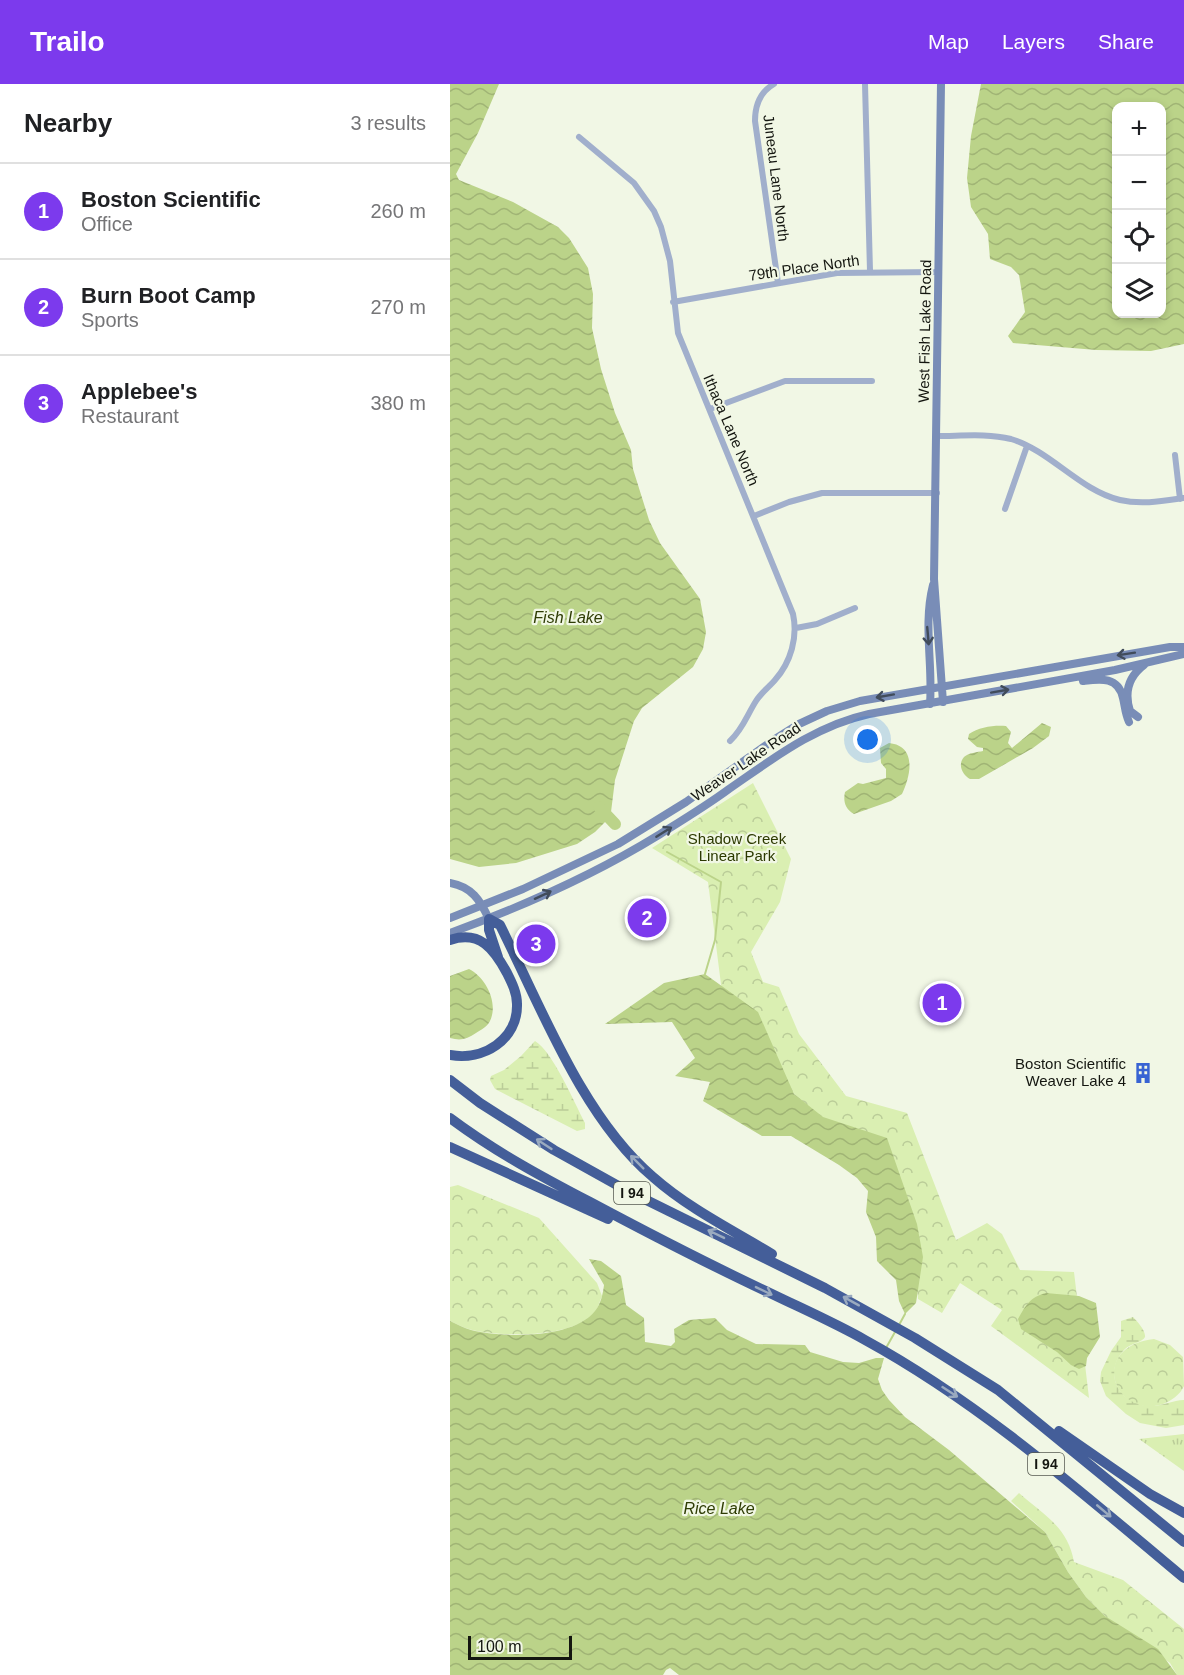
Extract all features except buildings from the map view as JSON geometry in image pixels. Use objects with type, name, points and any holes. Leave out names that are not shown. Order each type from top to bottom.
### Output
[{"type":"highway","points":[[450,1061],[484,1059],[498,1052],[511,1041],[519,1028],[523,1011],[521,1001],[498,957],[489,930],[489,919],[501,925],[558,1042],[595,1110],[615,1140],[654,1178],[697,1208],[825,1288]]},
{"type":"highway","points":[[450,940],[463,936],[479,940],[489,946],[498,957]]},
{"type":"highway","points":[[450,1055],[461,1057],[474,1055],[497,1046],[507,1037],[516,1016],[516,993]]},
{"type":"highway","name":"I 94","points":[[450,1080],[480,1103],[554,1150],[624,1189],[876,1315],[998,1390],[1184,1542]]},
{"type":"highway","name":"I 94","points":[[450,1118],[470,1133],[538,1174],[674,1247],[863,1338],[901,1360],[979,1411],[1184,1578]]},
{"type":"highway","points":[[450,1147],[674,1247]]},
{"type":"highway","points":[[998,1390],[1142,1489],[1184,1513]]},
{"type":"main road","name":"West Fish Lake Road","points":[[941,84],[934,579],[943,702]]},
{"type":"main road","name":"West Fish Lake Road","points":[[930,704],[927,620],[934,579]]},
{"type":"main road","name":"Weaver Lake Road","points":[[450,918],[546,878],[618,844],[686,802],[772,741],[812,717],[834,708],[860,701],[1119,654],[1184,647]]},
{"type":"main road","name":"Weaver Lake Road","points":[[450,933],[489,919],[556,889],[655,837],[796,743],[818,731],[857,717],[1061,680],[1184,654]]},
{"type":"main road","points":[[1138,717],[1130,711],[1127,688],[1136,671],[1144,664]]},
{"type":"main road","points":[[1061,680],[1083,681],[1102,678],[1112,682],[1122,694],[1125,714],[1129,722]]},
{"type":"main road","points":[[450,883],[472,891],[483,905],[489,919]]},
{"type":"street","name":"Juneau Lane North","points":[[774,84],[763,93],[758,101],[755,121],[778,283]]},
{"type":"street","points":[[865,84],[870,271]]},
{"type":"street","name":"Ithaca Lane North","points":[[579,137],[634,183],[654,211],[666,242],[678,333],[789,602],[796,628],[786,666],[756,702],[741,730],[730,741]]},
{"type":"street","name":"79th Place North","points":[[674,302],[837,273],[938,272]]},
{"type":"street","points":[[710,410],[785,381],[872,381]]},
{"type":"street","points":[[937,436],[994,436],[1011,439],[1028,446],[1088,485],[1112,497],[1138,503],[1182,499],[1174,455]]},
{"type":"street","points":[[1005,509],[1028,446]]},
{"type":"street","points":[[754,516],[789,502],[822,493],[937,492]]},
{"type":"street","points":[[796,628],[817,624],[855,608]]},
{"type":"green space","name":"Shadow Creek Linear Park","points":[[753,783],[791,859],[780,902],[751,952],[763,982],[779,987],[799,1034],[846,1096],[907,1113],[956,1240],[987,1223],[1002,1234],[1020,1270],[1074,1272],[1089,1398],[991,1326],[1002,1310],[960,1283],[942,1313],[918,1299],[913,1239],[724,1008],[708,882],[652,848]]},
{"type":"green space","points":[[535,1041],[556,1066],[585,1123],[585,1129],[577,1131],[495,1089],[490,1080],[491,1076],[504,1070]]},
{"type":"green space","points":[[458,1185],[539,1218],[597,1283],[602,1296],[597,1309],[587,1319],[574,1326],[539,1333],[485,1332],[469,1329],[450,1321],[450,1187]]},
{"type":"green space","points":[[1133,1317],[1143,1329],[1145,1337],[1125,1349],[1118,1358],[1115,1378],[1118,1387],[1123,1395],[1141,1405],[1156,1406],[1184,1400],[1184,1425],[1166,1428],[1140,1423],[1106,1396],[1100,1381],[1101,1372],[1121,1337],[1121,1321]]},
{"type":"green space","points":[[1154,1339],[1170,1345],[1183,1357],[1184,1386],[1178,1395],[1169,1401],[1146,1406],[1132,1402],[1121,1393],[1115,1380],[1114,1367],[1120,1355],[1133,1345]]},
{"type":"green space","points":[[1184,1434],[1184,1471],[1139,1439]]},
{"type":"green space","points":[[1019,1493],[1046,1515],[1061,1531],[1071,1550],[1074,1562],[1123,1580],[1184,1629],[1184,1675],[1177,1675],[1170,1663],[1105,1616],[1086,1597],[1068,1572],[1045,1532],[1011,1501]]},
{"type":"water","name":"Fish Lake","points":[[450,84],[499,84],[478,133],[456,174],[459,180],[513,202],[558,227],[569,238],[588,268],[593,294],[592,328],[601,369],[615,413],[631,450],[633,469],[649,520],[660,543],[700,599],[706,632],[703,649],[693,667],[642,708],[634,721],[615,780],[611,812],[606,821],[577,844],[516,863],[479,867],[450,859]]},
{"type":"water","points":[[981,84],[1184,84],[1184,344],[1151,351],[1096,350],[1013,343],[1008,336],[1025,312],[1019,275],[1011,267],[990,259],[988,234],[971,207],[967,178],[971,136]]},
{"type":"water","points":[[1042,723],[1051,727],[1049,736],[1033,748],[979,779],[970,779],[963,772],[961,763],[964,757],[983,751],[983,748],[977,747],[968,739],[969,734],[987,727],[1006,726],[1011,732],[1008,743],[1012,748]]},
{"type":"water","points":[[889,743],[898,745],[908,755],[908,778],[902,794],[891,801],[854,814],[845,804],[845,792],[858,783],[863,784],[886,778],[886,769],[881,763],[880,748]]},
{"type":"water","points":[[469,969],[480,978],[489,991],[492,998],[492,1014],[488,1025],[473,1035],[461,1039],[450,1038],[450,976]]},
{"type":"water","points":[[705,974],[758,1012],[794,1094],[823,1117],[887,1138],[917,1224],[923,1257],[916,1303],[905,1314],[899,1301],[896,1280],[877,1261],[876,1237],[866,1212],[868,1191],[857,1178],[791,1136],[762,1136],[703,1101],[710,1082],[675,1076],[695,1058],[672,1022],[605,1024],[664,983]]},
{"type":"water","name":"Rice Lake","points":[[589,1259],[601,1261],[621,1276],[626,1305],[644,1318],[645,1342],[671,1346],[675,1342],[674,1329],[689,1320],[715,1318],[727,1330],[756,1344],[805,1345],[810,1352],[843,1362],[859,1363],[884,1358],[878,1379],[889,1400],[905,1417],[949,1450],[1045,1532],[1068,1572],[1086,1597],[1105,1616],[1158,1649],[1177,1675],[679,1675],[670,1668],[663,1675],[450,1675],[450,1321],[485,1333],[518,1335],[537,1334],[571,1327],[585,1320],[595,1311],[601,1298],[604,1285]]},
{"type":"water","points":[[1046,1293],[1079,1296],[1096,1303],[1100,1337],[1087,1358],[1086,1366],[1079,1369],[1071,1365],[1057,1352],[1021,1329],[1018,1319],[1026,1306],[1032,1299]]},
{"type":"waterway","points":[[599,807],[615,824]]},
{"type":"waterway","points":[[667,852],[721,882],[715,940],[705,974]]},
{"type":"waterway","points":[[899,1325],[905,1314]]},
{"type":"waterway","points":[[886,1348],[895,1332]]},
{"type":"place","name":"Burn Boot Camp","points":[[647,918]]},
{"type":"place","name":"Applebee's","points":[[536,944]]},
{"type":"place","name":"Boston Scientific","points":[[942,1003]]},
{"type":"place","name":"Boston Scientific Weaver Lake 4","points":[[1143,1073]]}]
